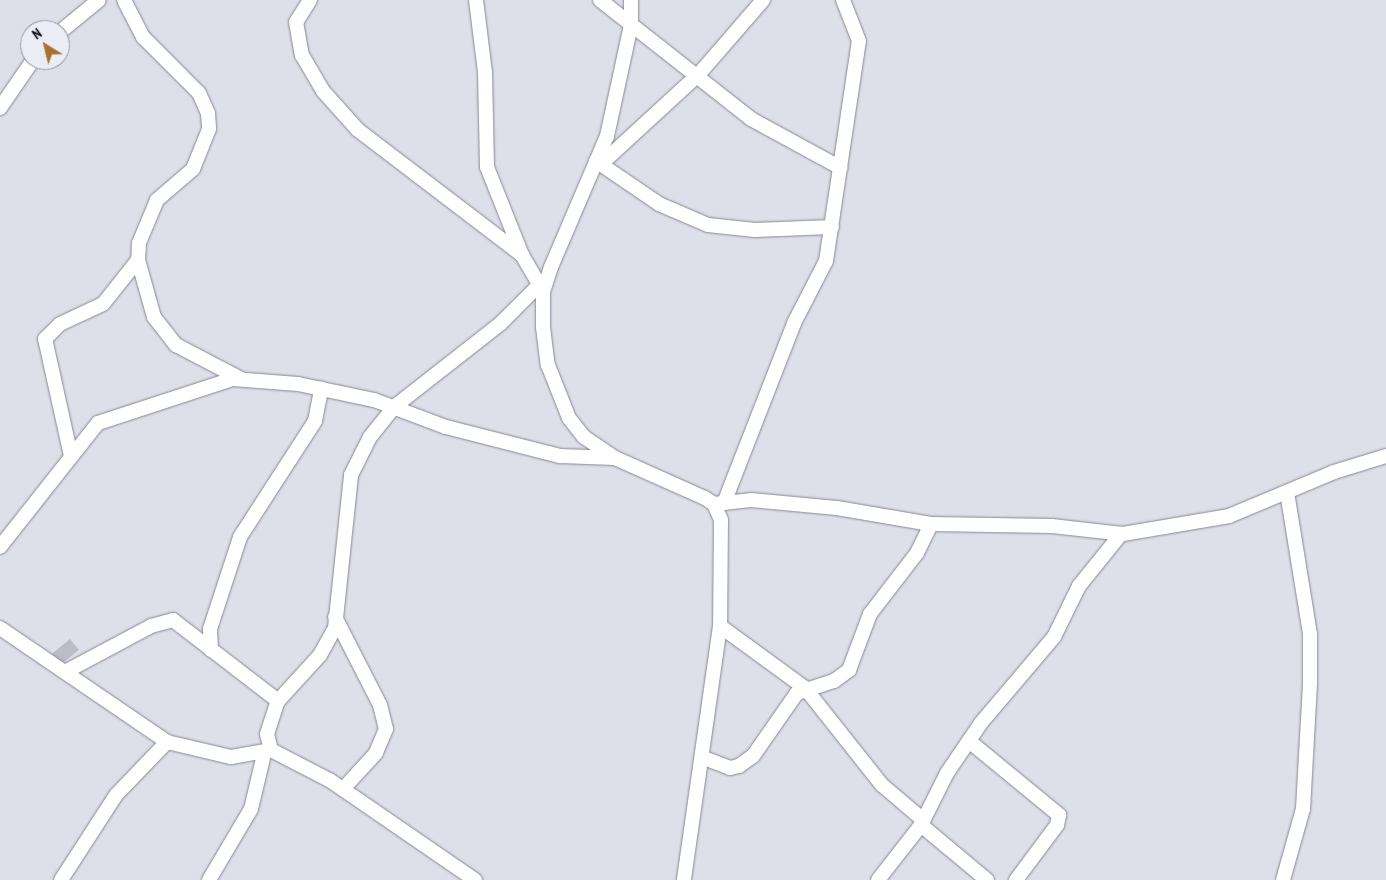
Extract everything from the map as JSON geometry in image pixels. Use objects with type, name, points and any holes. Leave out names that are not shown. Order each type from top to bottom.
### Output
[{"type":"street","points":[[70,24],[99,0]]},
{"type":"street","points":[[124,0],[143,37],[199,93],[208,113],[209,129],[193,169],[157,200],[146,219],[138,260],[154,317],[171,341],[241,380]]},
{"type":"street","points":[[310,0],[296,22],[302,55],[323,91],[358,130],[522,255]]},
{"type":"street","points":[[476,0],[485,72],[487,167],[522,255],[541,288],[548,365],[569,418],[584,437],[615,458],[670,480],[719,504],[751,500],[837,508],[931,524],[1052,526],[1121,534],[1229,516],[1287,492],[1386,456]]},
{"type":"street","points":[[600,0],[631,25],[700,74],[751,119],[841,168]]},
{"type":"street","points":[[209,880],[251,809],[268,752],[267,734],[278,701],[320,655],[335,628],[351,475],[370,437],[394,407],[500,324],[541,288],[599,162],[614,112],[631,25],[631,0]]},
{"type":"street","points":[[599,162],[700,74],[763,0]]},
{"type":"street","points":[[684,880],[704,758],[720,626],[724,557],[719,504],[794,323],[826,261],[858,41],[842,0]]},
{"type":"street","points":[[0,108],[26,70]]},
{"type":"street","points":[[599,162],[659,204],[708,225],[764,230],[832,227]]},
{"type":"street","points":[[71,456],[45,339],[60,324],[103,304],[138,260]]},
{"type":"street","points":[[0,547],[71,456],[88,431],[108,418],[241,380],[321,389],[394,407],[446,427],[560,456],[615,458]]},
{"type":"street","points":[[211,650],[210,629],[240,536],[315,422],[321,389]]},
{"type":"street","points":[[1283,880],[1303,809],[1310,682],[1310,634],[1287,492]]},
{"type":"street","points":[[704,758],[730,768],[739,766],[753,756],[804,688],[834,681],[849,670],[870,614],[917,553],[931,524]]},
{"type":"street","points":[[878,880],[921,822],[969,741],[1054,637],[1079,586],[1121,534]]},
{"type":"street","points":[[335,616],[380,705],[386,729],[376,753],[343,789]]},
{"type":"street","points":[[64,672],[163,620],[173,620],[278,701]]},
{"type":"street","points":[[720,626],[804,688],[882,785],[987,880]]},
{"type":"street","points":[[0,628],[167,742],[206,754],[268,752],[343,789],[475,880]]},
{"type":"street","points":[[969,741],[1059,815],[1057,825],[1016,880]]},
{"type":"street","points":[[61,880],[116,795],[167,742]]},
{"type":"building","points":[[70,639],[79,650],[61,664],[52,653]]}]
